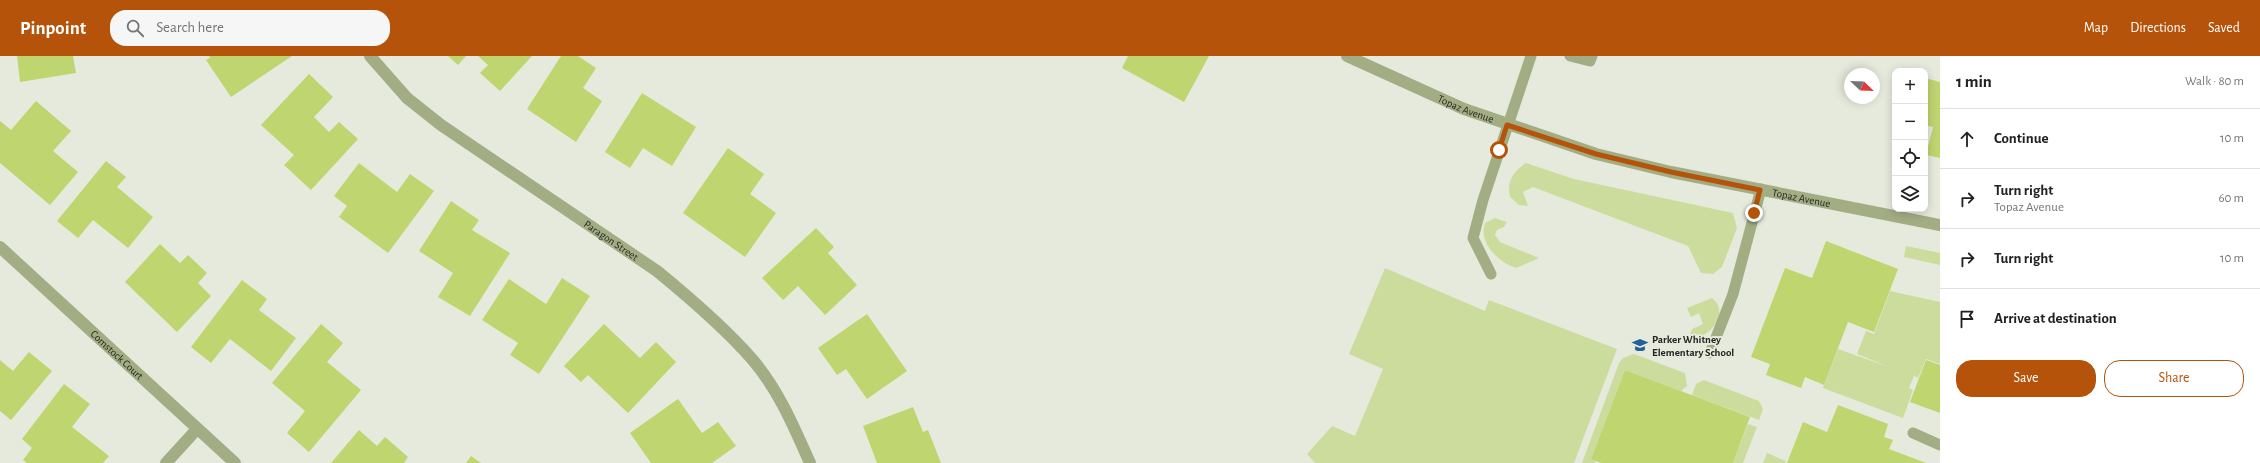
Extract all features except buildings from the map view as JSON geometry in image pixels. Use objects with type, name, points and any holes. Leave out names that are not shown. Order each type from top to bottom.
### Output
[{"type":"street","name":"Paragon Street","points":[[370,56],[381,71],[407,98],[441,125],[658,271],[688,297],[752,360],[777,394],[810,463]]},
{"type":"street","name":"Topaz Avenue","points":[[1347,56],[1361,59],[1444,100],[1507,125],[1596,154],[1671,172],[1940,225]]},
{"type":"street","name":"Comstock Court","points":[[0,246],[235,463]]},
{"type":"street","points":[[166,463],[197,429]]},
{"type":"lane","points":[[1490,274],[1473,238],[1507,125],[1531,56]]},
{"type":"lane","points":[[1570,56],[1590,61],[1592,56]]},
{"type":"lane","points":[[1710,353],[1733,294],[1760,190]]},
{"type":"lane","points":[[1913,433],[1940,445]]},
{"type":"green space","points":[[1526,163],[1574,179],[1733,213],[1737,228],[1722,267],[1713,274],[1701,273],[1688,246],[1533,187],[1523,192],[1528,206],[1519,205],[1510,197],[1509,186],[1512,177],[1518,169]]},
{"type":"green space","points":[[1495,218],[1507,222],[1504,227],[1497,230],[1495,235],[1500,242],[1539,258],[1516,268],[1496,256],[1491,251],[1484,238],[1485,223]]},
{"type":"green space","points":[[1906,246],[1940,253],[1940,265],[1904,257]]},
{"type":"green space","points":[[1385,268],[1485,311],[1489,300],[1617,349],[1574,463],[1315,463],[1307,454],[1332,426],[1355,436],[1383,369],[1349,354]]},
{"type":"green space","points":[[1890,291],[1940,302],[1940,364],[1926,359],[1918,378],[1914,376],[1909,388],[1913,390],[1903,418],[1823,388],[1838,349],[1889,367],[1857,354],[1866,331],[1874,334]]},
{"type":"green space","points":[[1712,298],[1719,308],[1716,324],[1703,335],[1690,334],[1692,329],[1703,324],[1699,313],[1691,317],[1687,308]]},
{"type":"green space","points":[[1634,354],[1685,373],[1687,386],[1681,391],[1625,370],[1591,459],[1596,461],[1595,463],[1582,463],[1619,363],[1623,358]]},
{"type":"green space","points":[[1704,380],[1759,401],[1763,409],[1759,420],[1692,395],[1696,384]]},
{"type":"green space","points":[[1748,424],[1757,427],[1743,463],[1733,463]]},
{"type":"green space","points":[[1767,453],[1786,461],[1785,463],[1763,463]]},
{"type":"place","name":"Parker Whitney Elementary School","points":[[1640,345]]},
{"type":"route","points":[[1499,150],[1507,125],[1596,154],[1671,172],[1760,190],[1754,213]]}]
